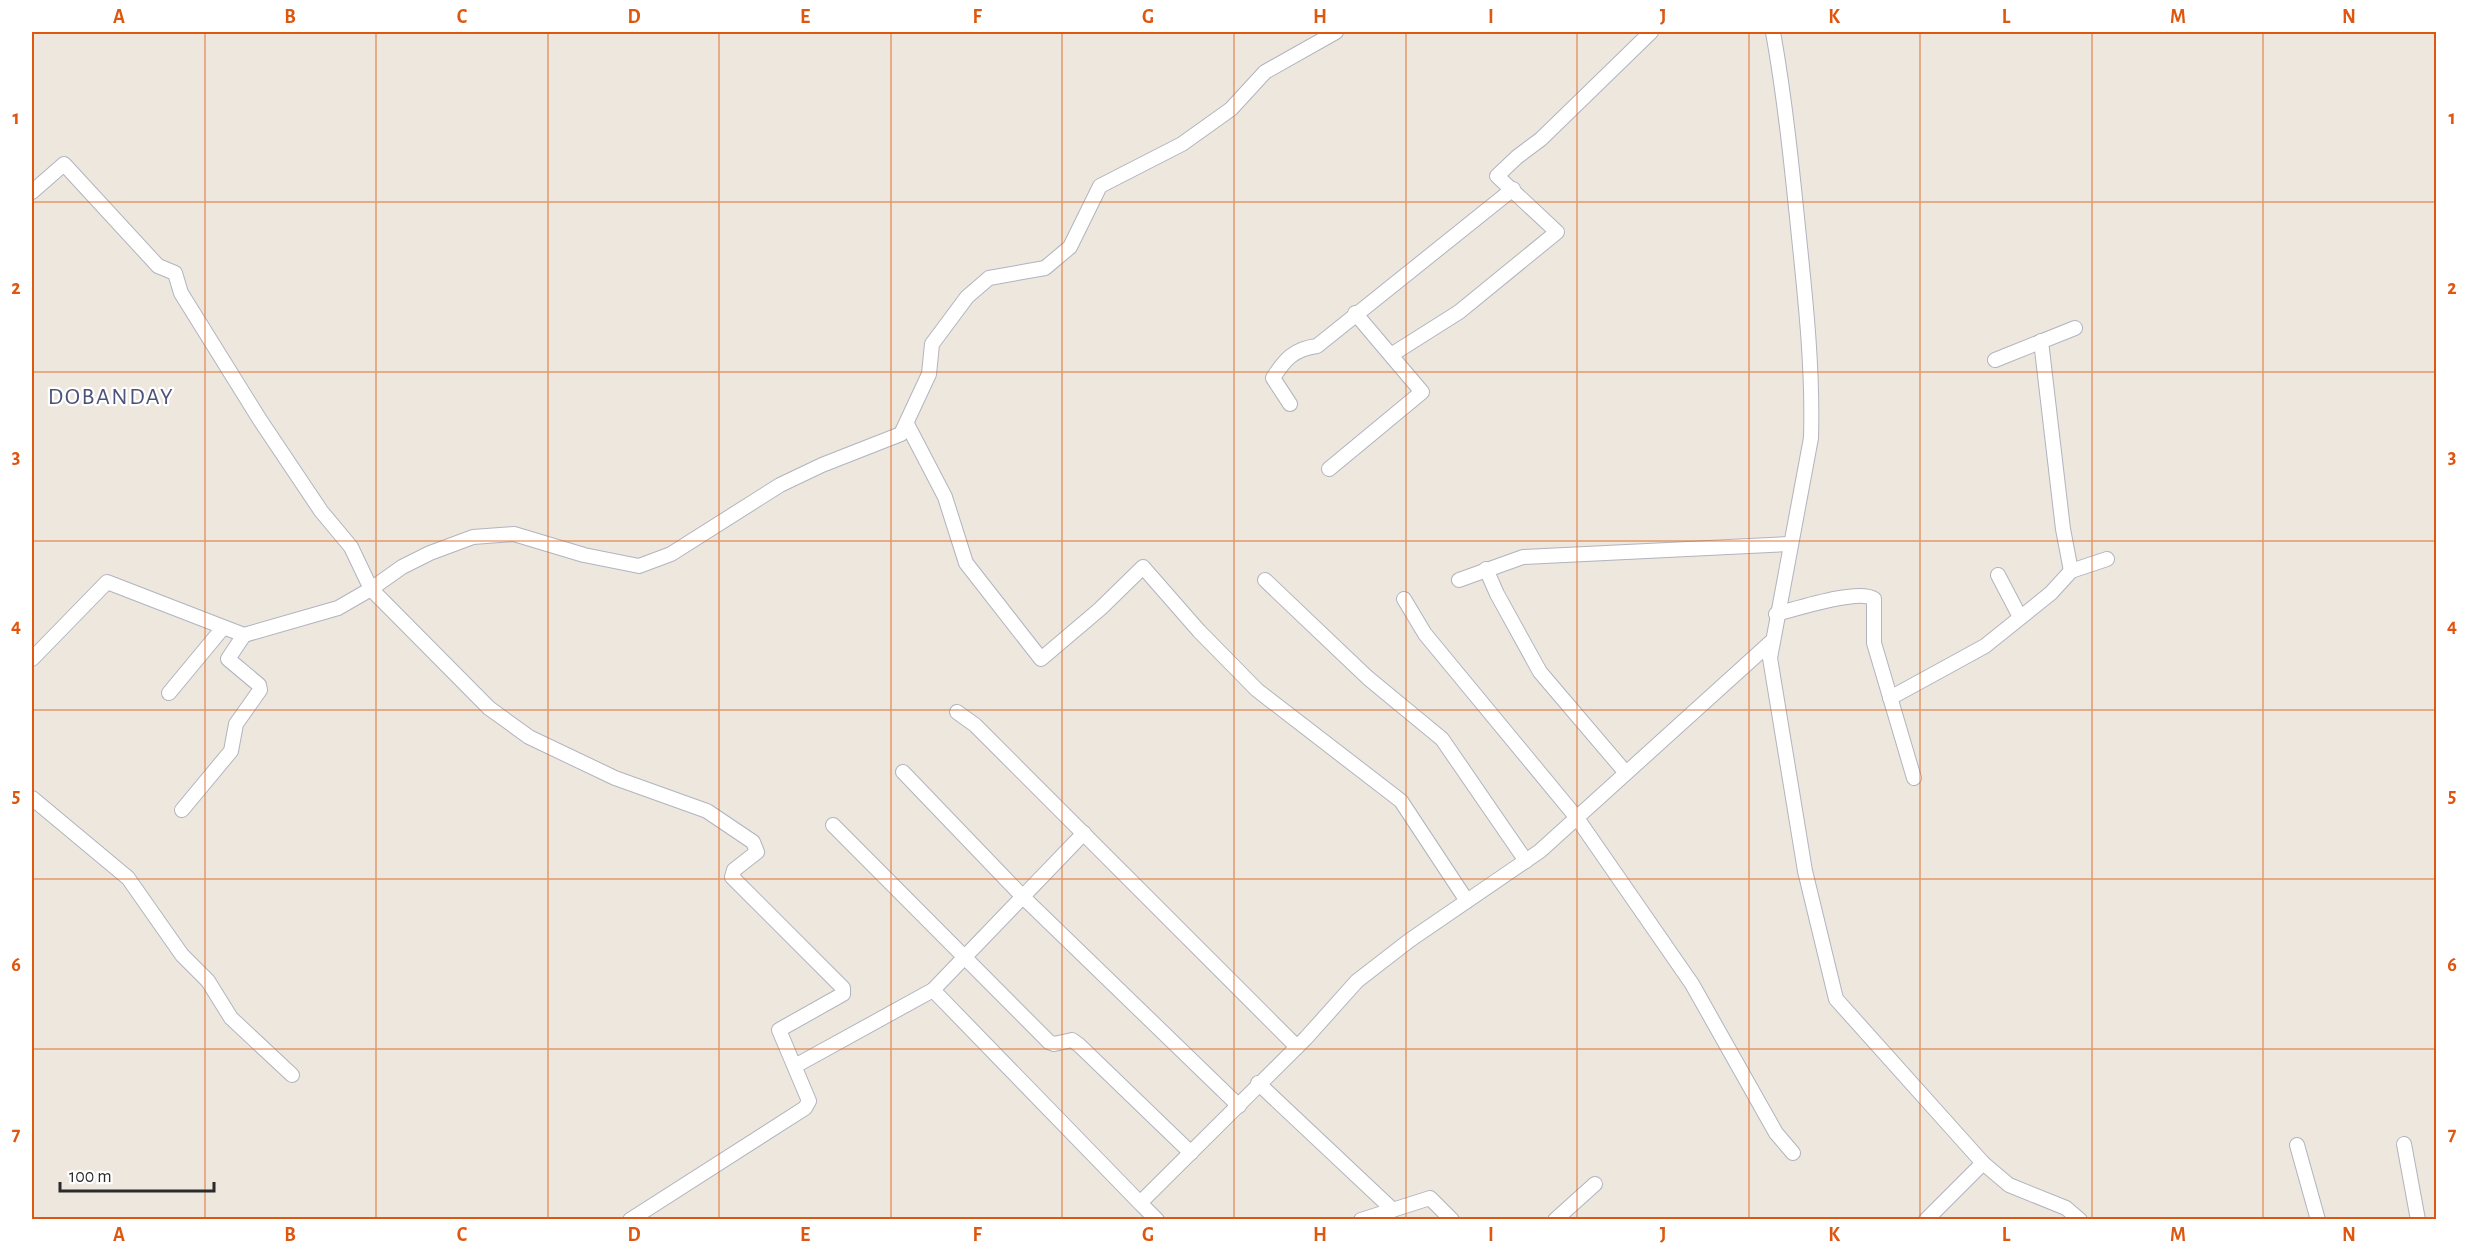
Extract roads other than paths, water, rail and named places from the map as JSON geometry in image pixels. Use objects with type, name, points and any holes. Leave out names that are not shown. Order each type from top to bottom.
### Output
[{"type":"street","points":[[32,659],[107,582],[244,635],[338,608],[371,589],[402,567],[473,537],[514,534],[584,555],[639,566],[671,554],[780,485],[822,465],[901,434],[929,374],[932,344],[967,297],[989,278],[1045,268],[1070,247],[1100,186],[1182,144],[1231,109],[1265,72],[1336,32]]},
{"type":"street","points":[[1391,355],[1459,312],[1557,232],[1513,189],[1497,177],[1517,157],[1541,139],[1651,32]]},
{"type":"street","points":[[1773,32],[1791,163],[1810,347],[1812,402],[1811,438],[1776,614],[1770,658],[1802,855],[1836,999],[1983,1163],[2009,1185],[2066,1208],[2080,1220]]},
{"type":"street","points":[[32,192],[64,164],[158,266],[175,273],[181,293],[260,420],[321,511],[351,548],[371,589],[489,708],[529,737],[615,778],[707,811],[753,842],[758,852],[734,870],[732,876],[843,988],[843,994],[779,1029],[809,1101],[805,1108],[630,1220]]},
{"type":"street","points":[[1290,404],[1273,378],[1284,361],[1299,349],[1317,346],[1355,313],[1513,189]]},
{"type":"street","points":[[1329,469],[1422,392],[1355,313]]},
{"type":"street","points":[[1995,360],[2074,328]]},
{"type":"street","points":[[2041,341],[2063,529],[2071,571]]},
{"type":"street","points":[[907,424],[945,497],[966,563],[1041,659],[1100,609],[1143,567],[1199,631],[1257,690],[1401,801],[1467,901]]},
{"type":"street","points":[[1459,580],[1523,557],[1790,544]]},
{"type":"street","points":[[1890,698],[1969,656],[2051,592],[2071,571],[2107,559]]},
{"type":"street","points":[[1486,569],[1497,594],[1540,672],[1626,773]]},
{"type":"street","points":[[1998,575],[2020,617]]},
{"type":"street","points":[[1265,580],[1368,678],[1442,739],[1526,861]]},
{"type":"street","points":[[1776,614],[1848,597],[1871,596],[1875,605],[1874,643],[1914,778]]},
{"type":"street","points":[[1404,599],[1425,634],[1577,818],[1692,984],[1776,1133],[1793,1153]]},
{"type":"street","points":[[169,693],[222,628]]},
{"type":"street","points":[[182,810],[231,751],[236,724],[260,690],[259,685],[228,659],[244,635]]},
{"type":"street","points":[[1140,1203],[1239,1106],[1258,1083],[1297,1047],[1357,981],[1410,939],[1526,861],[1772,642]]},
{"type":"street","points":[[957,712],[975,725],[1297,1047]]},
{"type":"street","points":[[903,772],[1023,897],[1239,1106]]},
{"type":"street","points":[[32,798],[128,878],[182,955],[208,981],[231,1018],[292,1076]]},
{"type":"street","points":[[833,825],[1049,1042],[1054,1044],[1068,1040],[1079,1045],[1191,1153]]},
{"type":"street","points":[[795,1066],[933,990],[1084,833]]},
{"type":"street","points":[[933,990],[1157,1220]]},
{"type":"street","points":[[1258,1083],[1393,1210]]},
{"type":"street","points":[[2404,1144],[2418,1220]]},
{"type":"street","points":[[2297,1145],[2318,1220]]},
{"type":"street","points":[[1926,1220],[1983,1163]]},
{"type":"street","points":[[1555,1220],[1595,1184]]},
{"type":"street","points":[[1361,1220],[1430,1198],[1452,1220]]},
{"type":"district","name":"DOBANDAY","points":[[111,397]]}]
